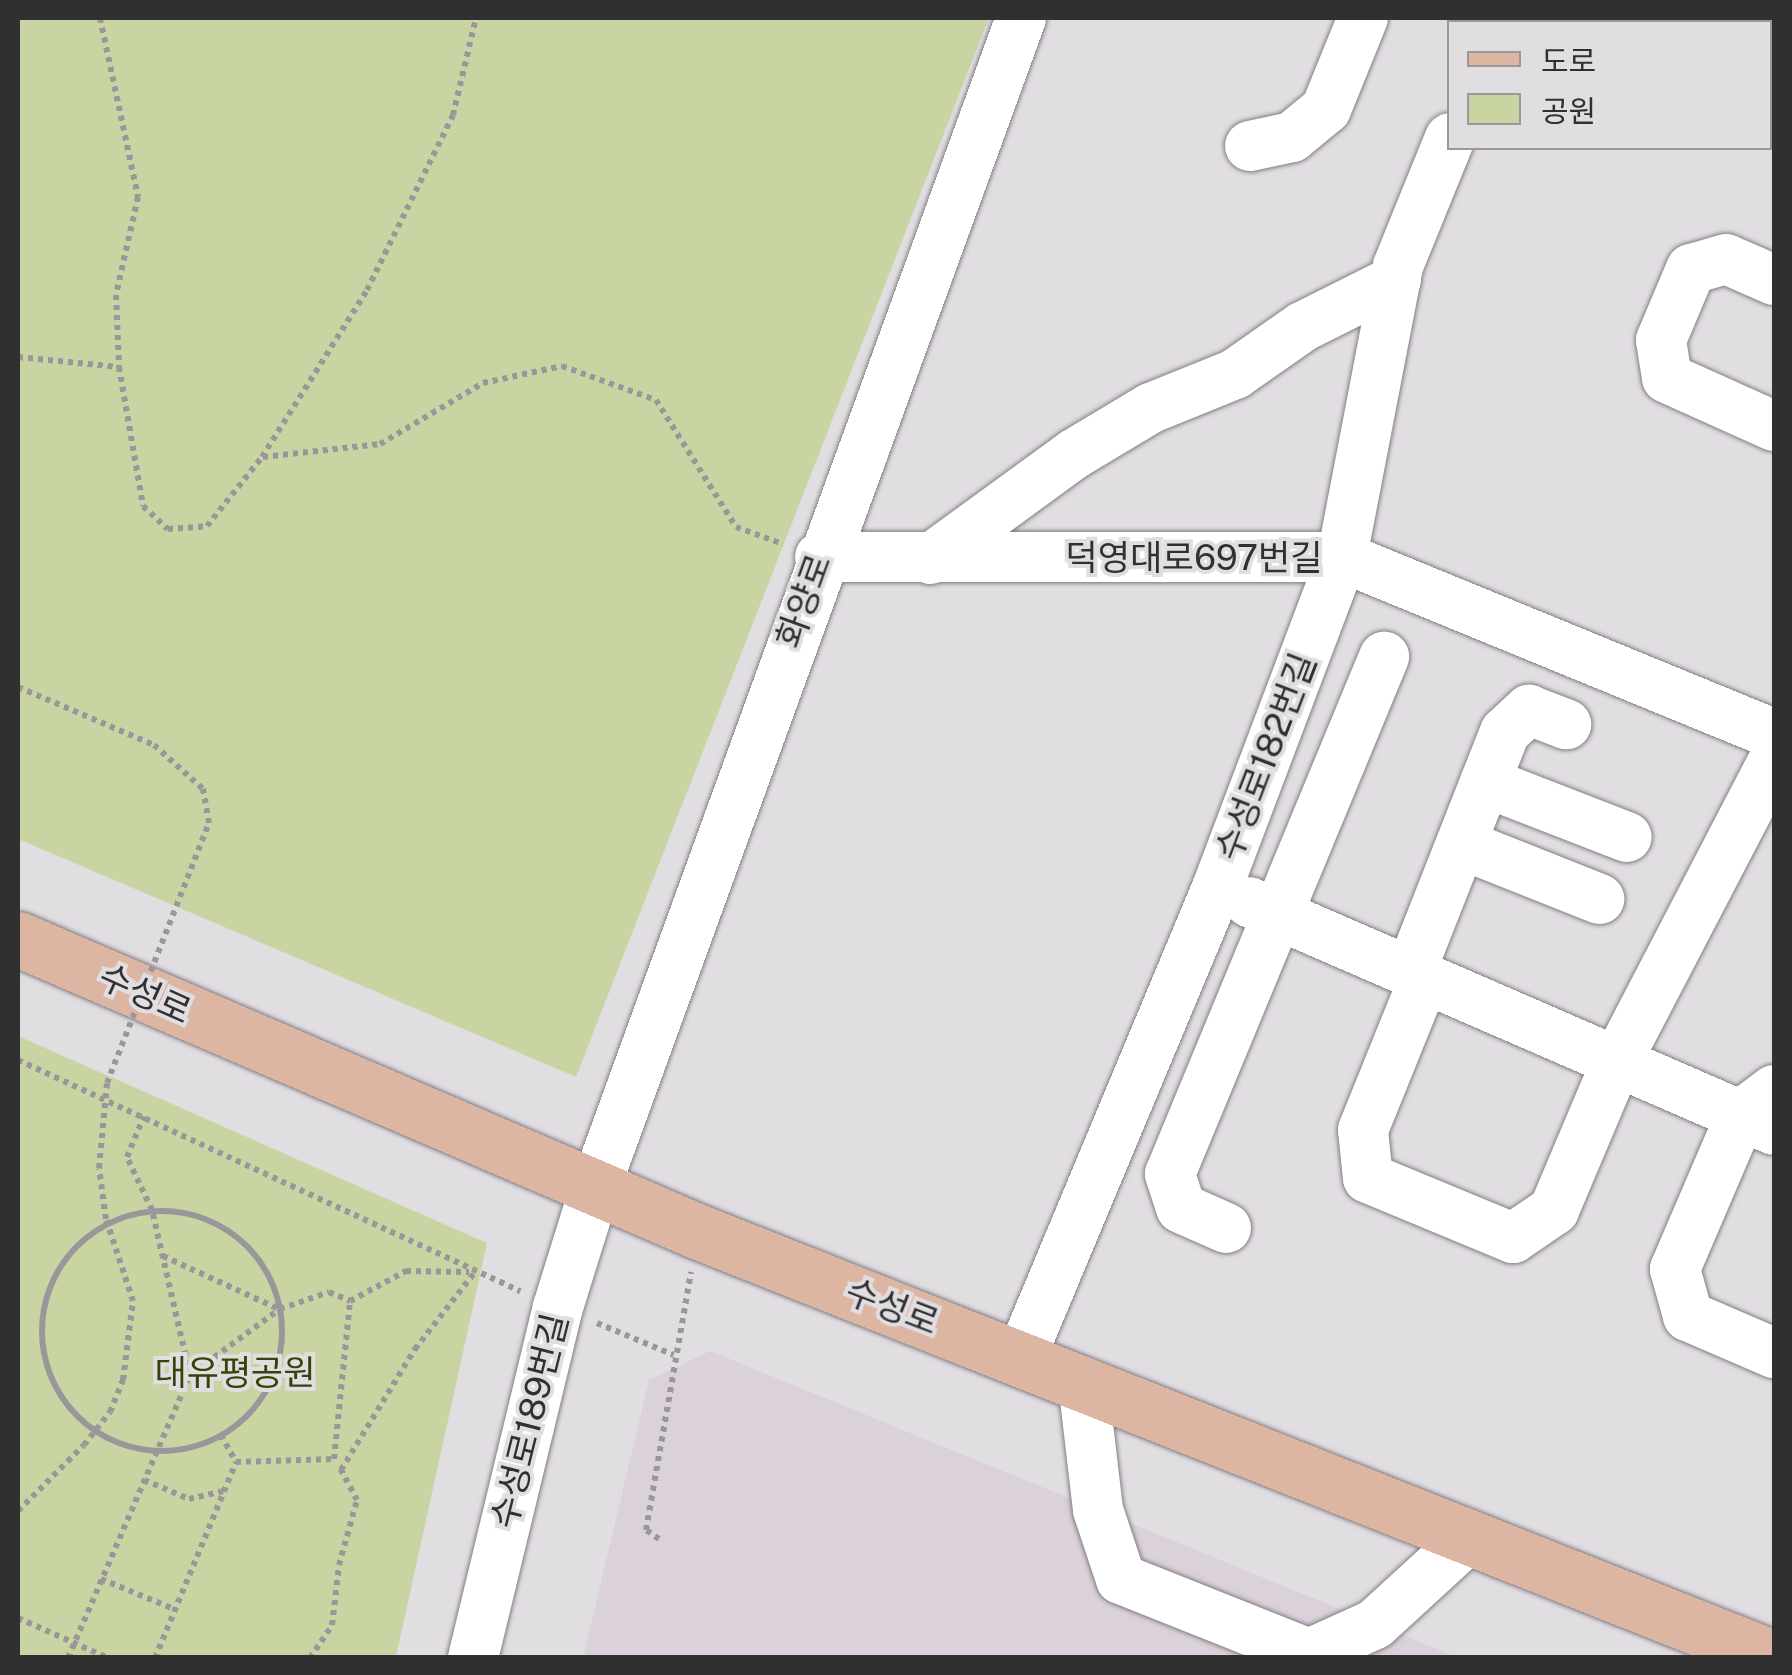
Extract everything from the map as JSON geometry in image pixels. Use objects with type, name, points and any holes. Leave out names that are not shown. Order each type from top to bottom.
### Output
[{"type":"main road","name":"수성로","points":[[18,939],[699,1232],[1774,1658]]},
{"type":"street","name":"화양로","points":[[595,1188],[820,557],[1021,18]]},
{"type":"street","points":[[1250,146],[1292,137],[1326,108],[1363,18]]},
{"type":"street","name":"수성로182번길","points":[[1021,1357],[1217,888],[1342,557],[1396,280],[1447,146]]},
{"type":"street","points":[[1774,280],[1726,259],[1692,268],[1661,340],[1667,378],[1774,426]]},
{"type":"street","points":[[930,559],[1074,454],[1151,408],[1235,374],[1302,327],[1396,280]]},
{"type":"street","name":"덕영대로697번길","points":[[820,557],[1342,557],[1774,734]]},
{"type":"street","points":[[1226,1228],[1182,1208],[1170,1174],[1384,657]]},
{"type":"street","points":[[1566,724],[1529,710],[1505,732],[1461,844],[1363,1130],[1368,1178],[1513,1238],[1554,1210],[1616,1061],[1774,759]]},
{"type":"street","points":[[1485,782],[1627,837]]},
{"type":"street","points":[[1461,844],[1599,899]]},
{"type":"street","points":[[1217,888],[1616,1061],[1763,1112],[1675,1268],[1688,1316],[1774,1354]]},
{"type":"street","name":"수성로189번길","points":[[473,1658],[558,1307],[595,1188]]},
{"type":"street","points":[[1083,1382],[1098,1510],[1120,1579],[1313,1656],[1374,1624],[1471,1536]]},
{"type":"path","points":[[100,18],[138,197],[116,296],[119,368],[143,506],[168,529],[207,526],[262,457],[368,290],[453,115],[476,18]]},
{"type":"path","points":[[18,356],[119,368]]},
{"type":"path","points":[[262,457],[380,444],[483,383],[562,366],[656,400],[736,527],[820,557]]},
{"type":"path","points":[[18,687],[154,745],[203,789],[208,823],[107,1084],[102,1185],[133,1301],[123,1380],[110,1412],[84,1445],[18,1511]]},
{"type":"path","points":[[18,1060],[475,1272]]},
{"type":"path","points":[[144,1116],[127,1157],[152,1210],[190,1374]]},
{"type":"path","points":[[152,1210],[192,1214],[228,1230],[256,1256],[280,1309],[278,1366],[262,1401],[221,1436],[200,1446],[156,1451],[124,1446],[88,1426],[60,1396],[44,1358],[42,1316],[54,1277],[78,1244],[112,1221],[152,1210]]},
{"type":"path","points":[[659,1539],[646,1530],[699,1232]]},
{"type":"path","points":[[162,1256],[280,1309]]},
{"type":"path","points":[[350,1301],[406,1271],[475,1272]]},
{"type":"path","points":[[341,1470],[415,1349],[475,1272]]},
{"type":"path","points":[[68,1658],[190,1374],[280,1309],[329,1292],[350,1301]]},
{"type":"path","points":[[310,1658],[332,1624],[339,1564],[357,1500],[334,1459],[350,1301]]},
{"type":"path","points":[[221,1436],[236,1462]]},
{"type":"path","points":[[236,1462],[334,1459]]},
{"type":"path","points":[[156,1658],[236,1462]]},
{"type":"path","points":[[144,1480],[190,1499],[224,1490]]},
{"type":"path","points":[[102,1578],[174,1608]]},
{"type":"path","points":[[18,1618],[108,1658]]},
{"type":"shaded area","points":[[710,1351],[1457,1657],[583,1658],[649,1380]]},
{"type":"green space","points":[[18,18],[989,18],[576,1077],[18,839]]},
{"type":"green space","name":"대유평공원","points":[[18,1036],[487,1243],[396,1657],[18,1657]]}]
